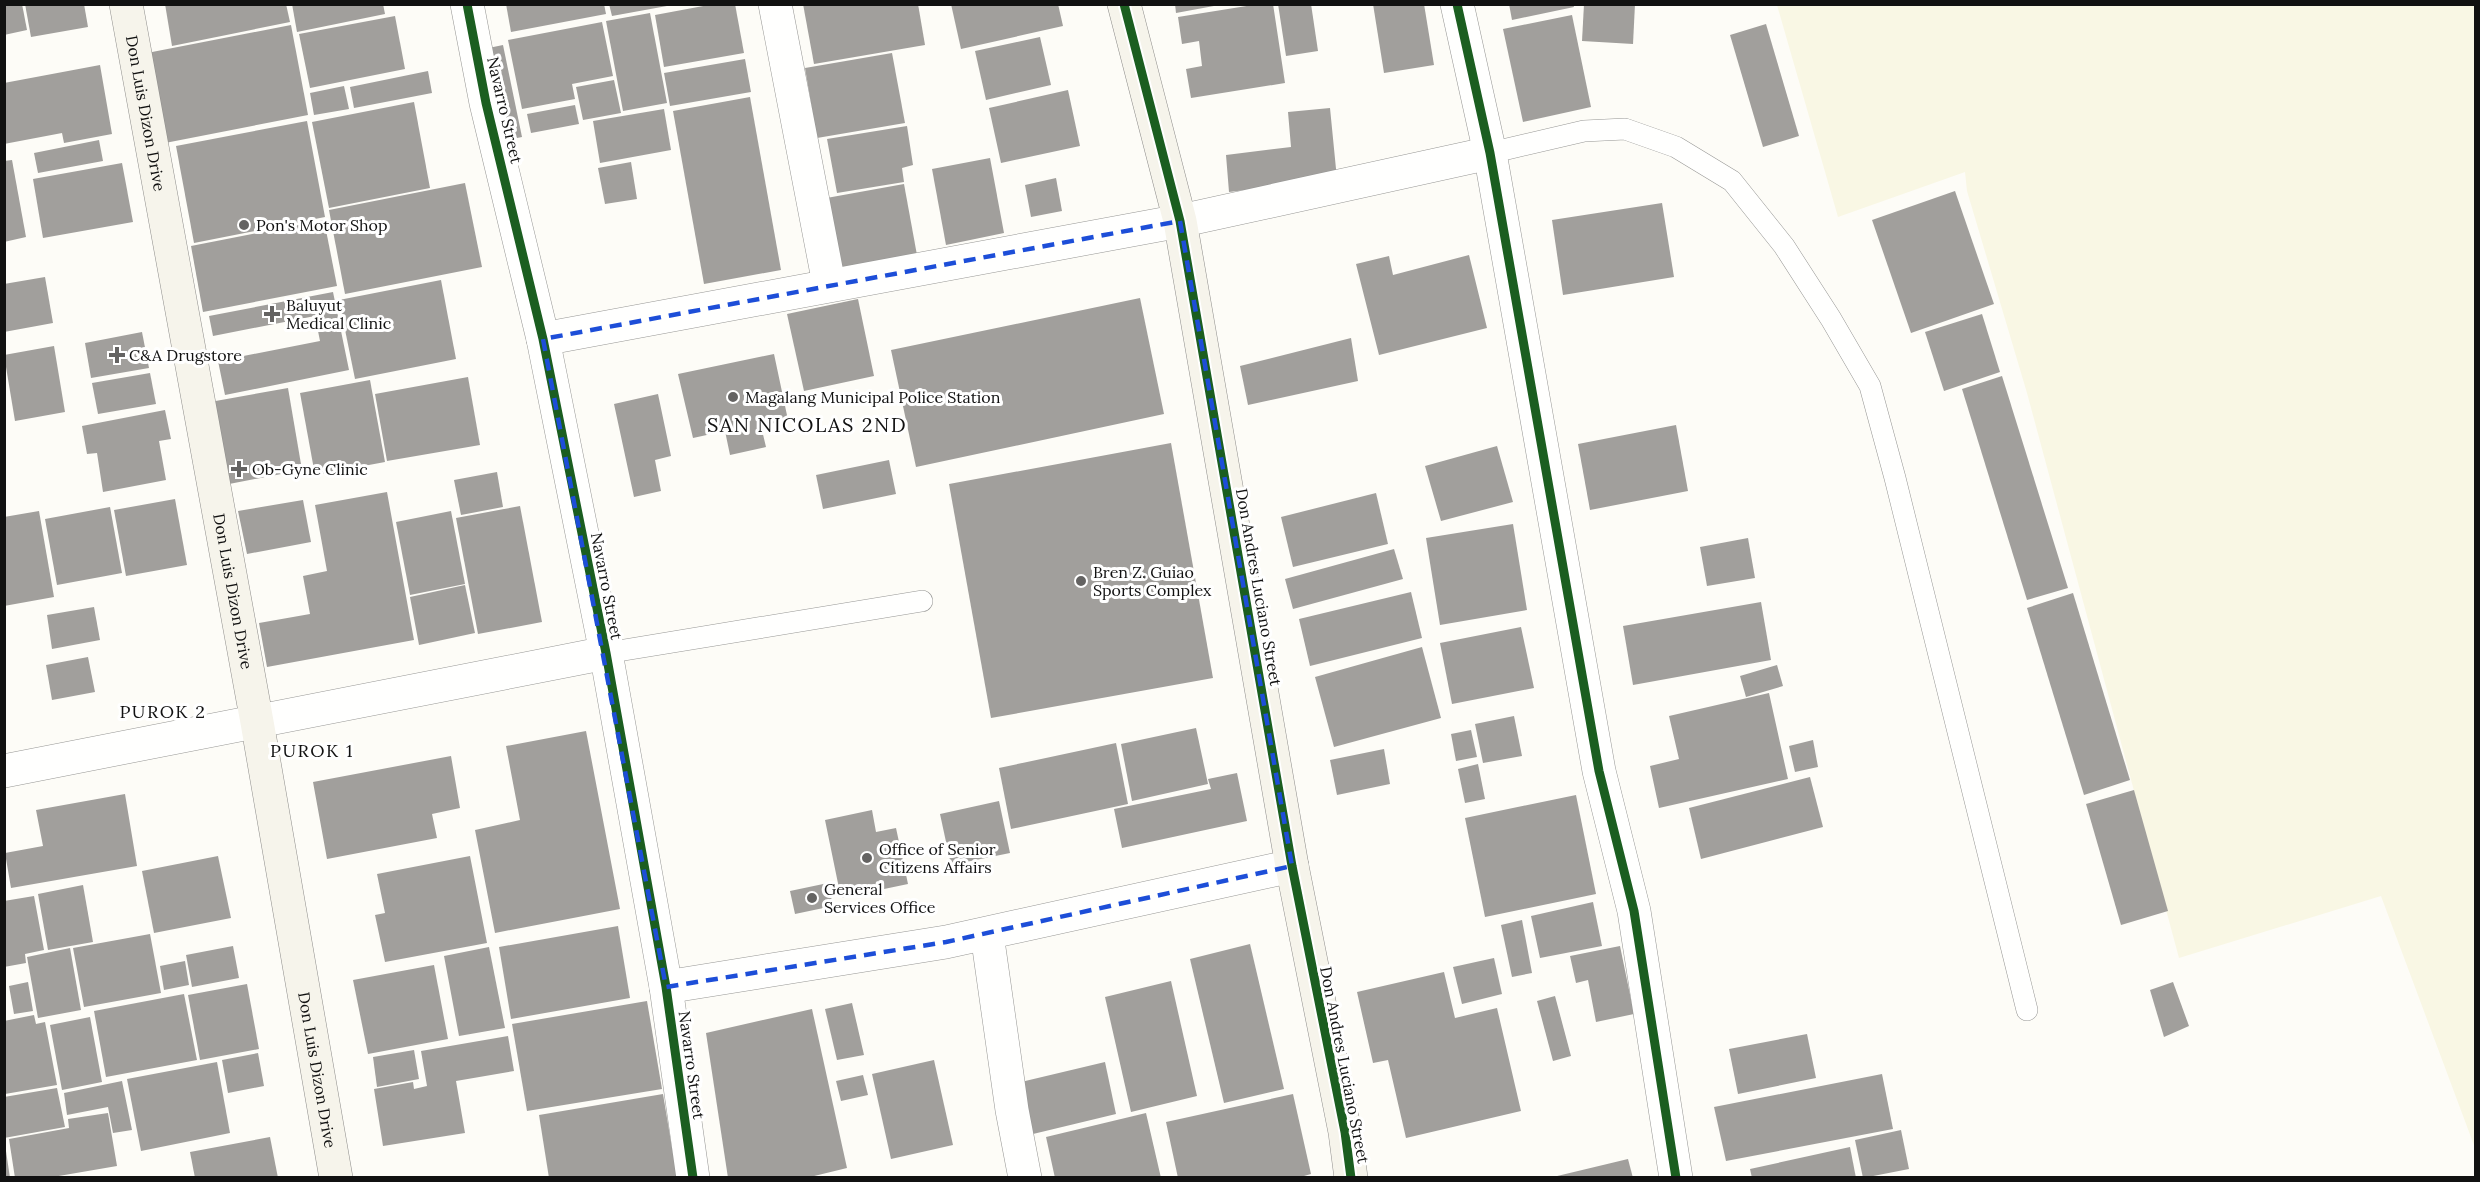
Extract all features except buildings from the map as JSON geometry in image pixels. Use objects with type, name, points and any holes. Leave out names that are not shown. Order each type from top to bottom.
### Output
[{"type":"street","name":"Don Luis Dizon Drive","points":[[126,4],[257,722],[336,1178]]},
{"type":"street","name":"Navarro Street","points":[[467,4],[486,103],[543,339],[606,652],[666,987],[693,1178]]},
{"type":"street","points":[[775,4],[829,284]]},
{"type":"street","name":"Don Andres Luciano Street","points":[[1124,4],[1180,221],[1292,866],[1345,1132],[1351,1178]]},
{"type":"street","points":[[1457,4],[1490,153],[1599,771],[1634,911],[1676,1178]]},
{"type":"street","points":[[543,339],[829,284],[1180,221],[1490,153]]},
{"type":"street","points":[[4,771],[606,652]]},
{"type":"street","points":[[666,987],[987,934],[1292,866]]},
{"type":"street","points":[[987,934],[1012,1110],[1025,1178]]},
{"type":"lane","points":[[1490,153],[1584,131],[1625,129],[1676,147],[1732,181],[1784,246],[1831,319],[1870,386],[2027,1010]]},
{"type":"lane","points":[[606,652],[922,601]]},
{"type":"highlighted area","points":[[1180,221],[1292,866],[946,942],[666,987],[543,339]]},
{"type":"shaded area","points":[[1777,5],[2475,5],[2475,1148],[2381,896],[2179,958],[2027,393],[1967,191],[1965,172],[1838,217]]},
{"type":"cycle path","points":[[467,4],[486,103],[543,339],[606,653],[666,987],[693,1178]]},
{"type":"cycle path","points":[[1124,4],[1180,221],[1292,866],[1345,1132],[1351,1178]]},
{"type":"cycle path","points":[[1457,4],[1490,153],[1599,771],[1634,911],[1676,1178]]},
{"type":"place","name":"Pon's Motor Shop","points":[[244,225]]},
{"type":"place","name":"Baluyut Medical Clinic","points":[[272,314]]},
{"type":"place","name":"C&A Drugstore","points":[[117,355]]},
{"type":"place","name":"Magalang Municipal Police Station","points":[[733,397]]},
{"type":"place","name":"Ob-Gyne Clinic","points":[[239,469]]},
{"type":"place","name":"Bren Z. Guiao Sports Complex","points":[[1081,581]]},
{"type":"place","name":"Office of Senior Citizens Affairs","points":[[867,858]]},
{"type":"place","name":"General Services Office","points":[[812,898]]},
{"type":"district","name":"SAN NICOLAS 2ND","points":[[807,425]]},
{"type":"district","name":"PUROK 2","points":[[163,712]]},
{"type":"district","name":"PUROK 1","points":[[312,751]]}]
